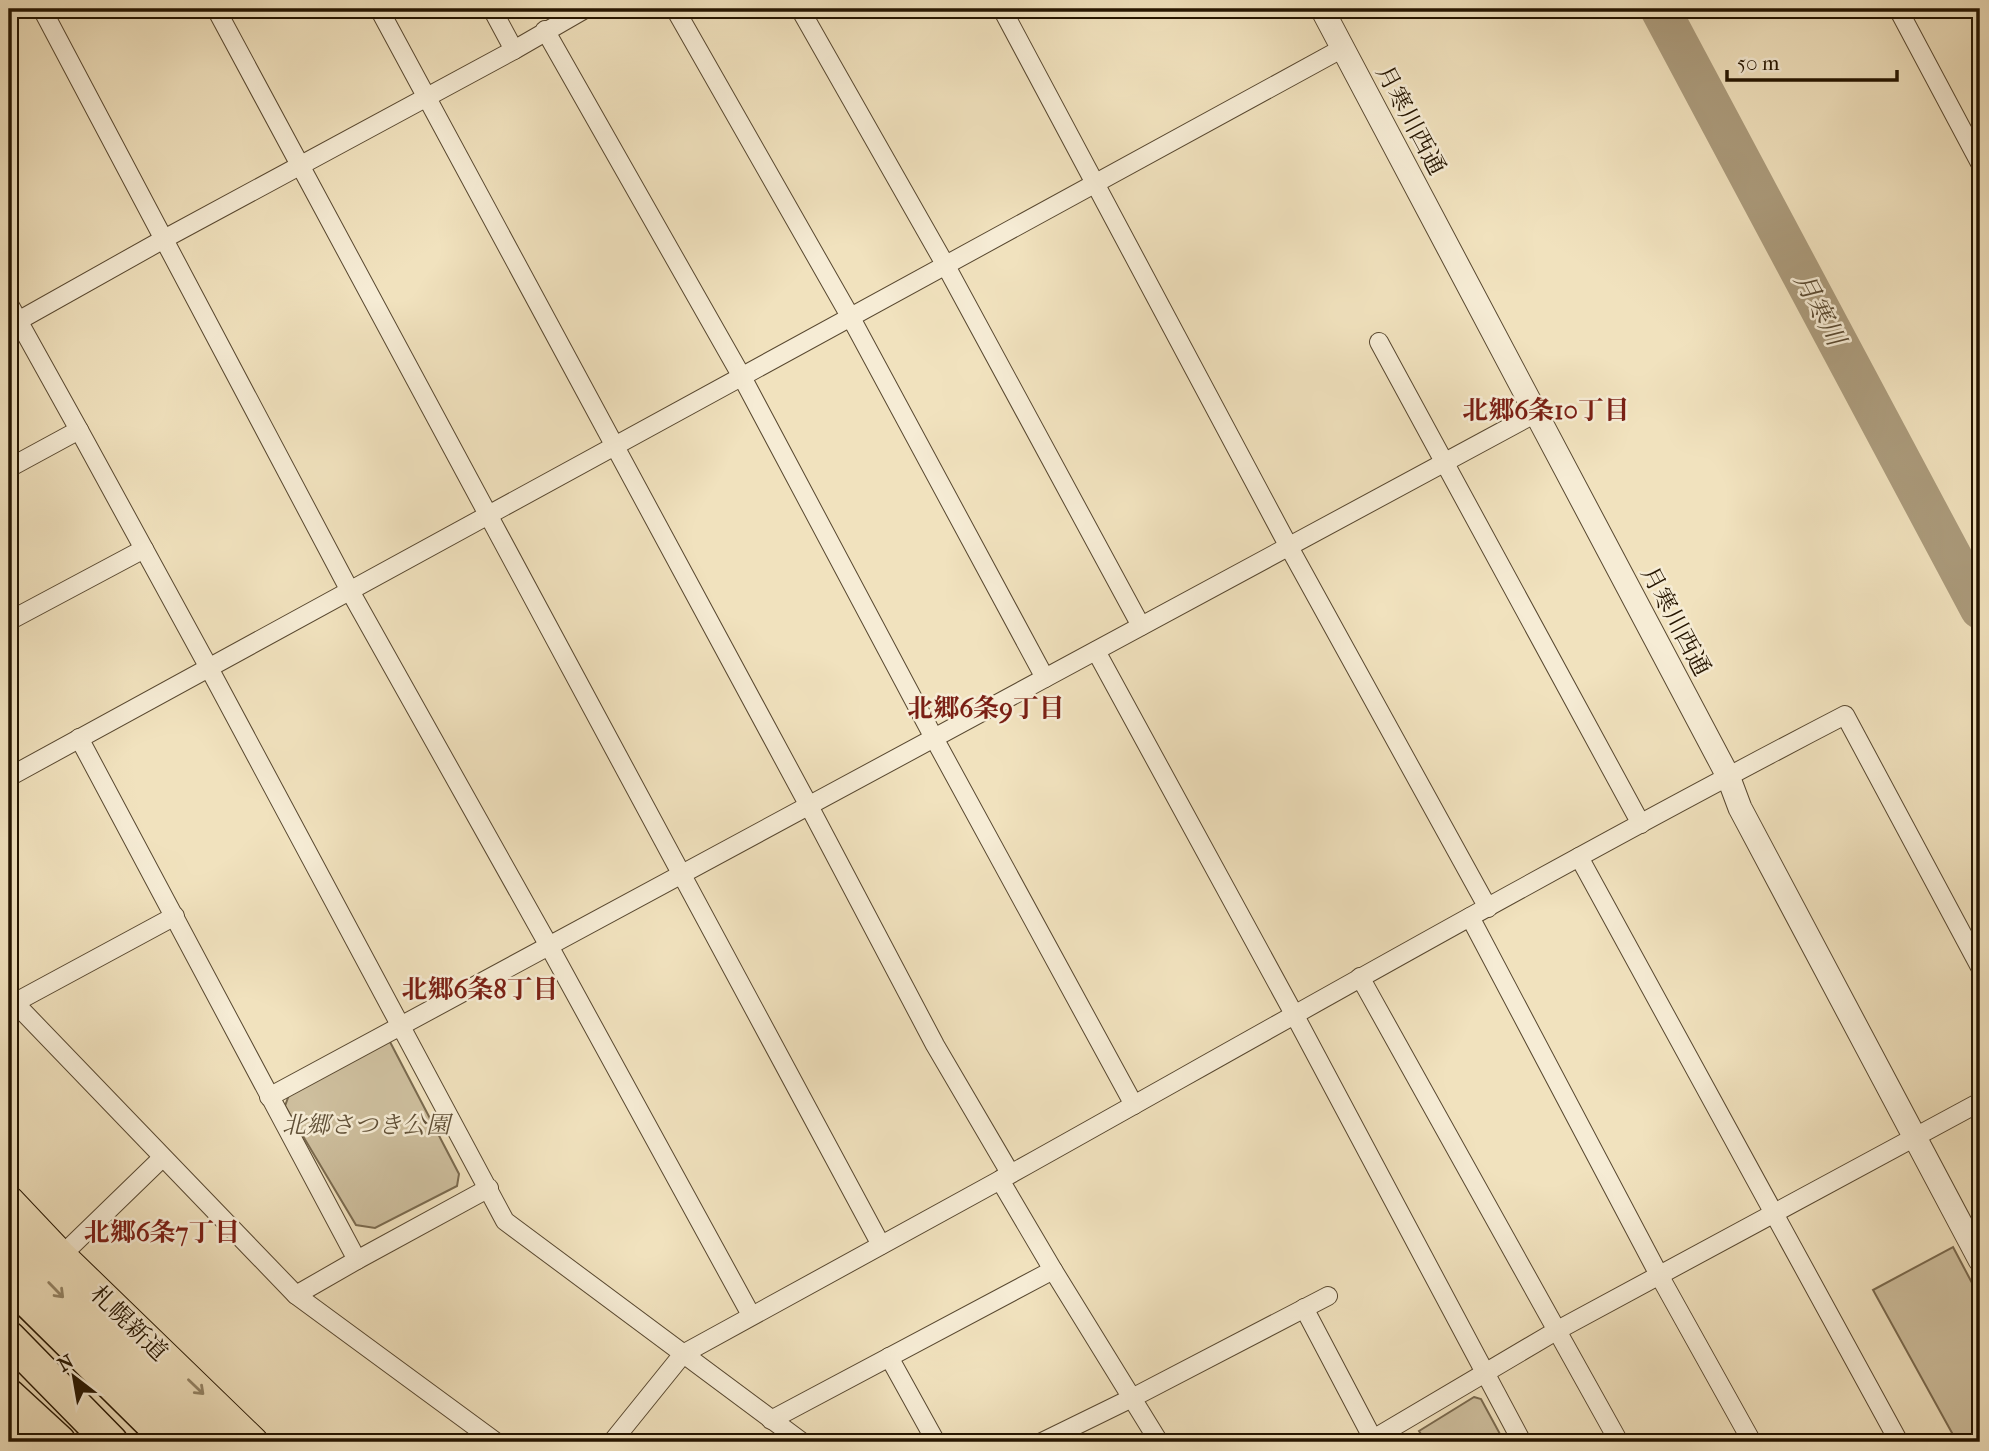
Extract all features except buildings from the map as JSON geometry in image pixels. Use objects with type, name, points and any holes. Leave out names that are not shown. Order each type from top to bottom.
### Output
[{"type":"highway","name":"札幌新道","points":[[9,1201],[61,1256],[253,1442]]},
{"type":"highway","points":[[9,1241],[65,1300],[215,1442]]},
{"type":"highway","points":[[9,1282],[171,1442]]},
{"type":"highway","points":[[9,1338],[111,1442]]},
{"type":"highway","points":[[9,1396],[59,1442]]},
{"type":"highway","points":[[9,1422],[30,1442]]},
{"type":"street","points":[[42,9],[350,591],[751,1315]]},
{"type":"street","points":[[216,9],[881,1245]]},
{"type":"street","points":[[379,9],[935,1045],[1010,1173],[1000,1180]]},
{"type":"street","points":[[492,9],[514,50]]},
{"type":"street","points":[[14,324],[585,9]]},
{"type":"street","points":[[676,9],[851,318],[1045,678]]},
{"type":"street","points":[[800,9],[946,266],[1141,626]]},
{"type":"street","points":[[1002,9],[1289,547],[1488,908]]},
{"type":"street","name":"月寒川西通","points":[[1322,9],[1728,776],[1740,808],[1980,1260]]},
{"type":"street","points":[[1898,9],[1980,163]]},
{"type":"street","points":[[545,30],[742,377],[1134,1105]]},
{"type":"street","points":[[9,777],[1343,48]]},
{"type":"street","points":[[9,304],[14,324],[79,430],[505,1220],[802,1442]]},
{"type":"street","points":[[1379,342],[1641,824]]},
{"type":"street","points":[[270,1097],[1536,413]]},
{"type":"street","points":[[9,468],[79,430]]},
{"type":"street","points":[[9,621],[144,549]]},
{"type":"street","points":[[1096,651],[1294,1014],[1522,1442]]},
{"type":"street","points":[[612,1442],[683,1354],[1000,1180],[1360,977],[1845,715],[1980,967]]},
{"type":"street","points":[[79,738],[357,1260]]},
{"type":"street","points":[[1579,857],[1899,1442]]},
{"type":"street","points":[[175,916],[11,1000],[296,1296],[496,1442]]},
{"type":"street","points":[[1470,917],[1659,1275],[1752,1442]]},
{"type":"street","points":[[1360,977],[1619,1442]]},
{"type":"street","points":[[1304,1308],[1371,1441],[1556,1331],[1980,1102]]},
{"type":"street","points":[[61,1256],[162,1158]]},
{"type":"street","points":[[1000,1180],[1159,1442]]},
{"type":"street","points":[[296,1296],[489,1188]]},
{"type":"street","points":[[771,1420],[1053,1270]]},
{"type":"street","points":[[1042,1442],[1328,1296]]},
{"type":"street","points":[[889,1357],[936,1442]]},
{"type":"green space","name":"北郷さつき公園","points":[[389,1040],[459,1174],[457,1186],[375,1228],[356,1225],[285,1106],[289,1095]]},
{"type":"green space","points":[[1953,1247],[1980,1298],[1980,1442],[1957,1442],[1873,1290]]},
{"type":"green space","points":[[1474,1397],[1481,1399],[1500,1434],[1486,1442],[1426,1442],[1419,1431]]},
{"type":"waterway","name":"月寒川","points":[[1660,9],[1980,609]]},
{"type":"district","name":"北郷6条10丁目","points":[[1546,410]]},
{"type":"district","name":"北郷6条9丁目","points":[[986,708]]},
{"type":"district","name":"北郷6条8丁目","points":[[480,989]]},
{"type":"district","name":"北郷6条7丁目","points":[[162,1232]]}]
